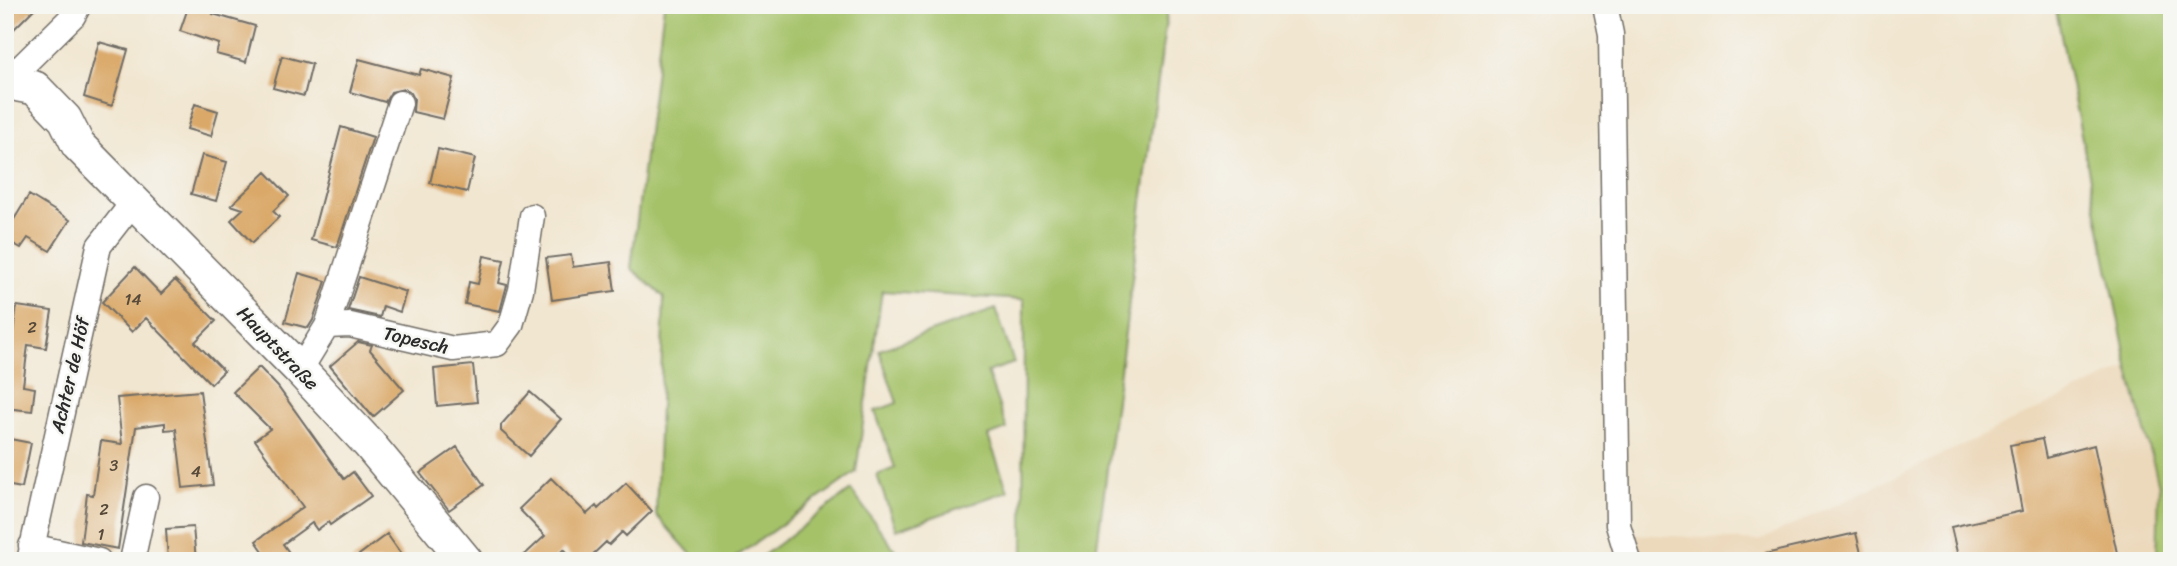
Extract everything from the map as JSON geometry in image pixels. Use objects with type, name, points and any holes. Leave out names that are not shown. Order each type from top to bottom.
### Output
[{"type":"main road","name":"Hauptstraße","points":[[12,78],[20,98],[34,114],[54,132],[78,145],[300,369],[369,444],[466,561]]},
{"type":"street","name":"Hauptstraße","points":[[12,78],[73,16],[79,5]]},
{"type":"street","points":[[1605,5],[1611,34],[1618,525],[1629,561]]},
{"type":"street","points":[[300,369],[327,326],[400,103]]},
{"type":"street","name":"Achter de Höf","points":[[30,553],[99,246],[134,201]]},
{"type":"street","name":"Topesch","points":[[327,326],[350,325],[453,349],[497,344],[511,325],[522,290],[532,216]]},
{"type":"street","points":[[132,561],[146,497]]},
{"type":"street","points":[[30,553],[100,561]]},
{"type":"shaded area","points":[[2128,367],[2159,485],[2157,561],[1643,561],[1634,534],[1759,541]]},
{"type":"green space","points":[[664,5],[1168,5],[1095,561],[1023,561],[1024,300],[882,291],[856,472],[730,561],[697,561],[656,515],[664,297],[631,268]]},
{"type":"green space","points":[[2055,5],[2172,5],[2172,561],[2157,561],[2159,485],[2128,367]]},
{"type":"green space","points":[[996,309],[1014,363],[987,372],[1007,429],[988,436],[1008,491],[896,530],[877,475],[895,468],[875,411],[897,403],[879,350]]},
{"type":"green space","points":[[851,490],[903,561],[756,561]]},
{"type":"building","points":[[5,5],[38,5],[5,38]]},
{"type":"building","points":[[189,5],[216,5],[213,14],[255,26],[246,62],[216,54],[219,44],[180,31]]},
{"type":"building","points":[[99,42],[128,50],[112,106],[84,97]]},
{"type":"building","points":[[282,56],[312,64],[304,96],[273,88]]},
{"type":"building","points":[[359,59],[419,75],[421,69],[454,78],[443,119],[413,112],[414,99],[411,93],[404,89],[391,92],[385,102],[350,92]]},
{"type":"building","points":[[195,104],[218,111],[211,136],[187,129]]},
{"type":"building","points":[[341,127],[373,137],[337,247],[311,240]]},
{"type":"building","points":[[438,149],[475,158],[467,192],[430,183]]},
{"type":"building","points":[[202,155],[227,162],[216,201],[191,194]]},
{"type":"building","points":[[266,172],[289,196],[273,211],[279,217],[252,243],[231,220],[243,209],[231,205]]},
{"type":"building","points":[[29,195],[70,220],[50,251],[28,238],[21,248],[5,239],[5,234]]},
{"type":"building","points":[[571,255],[573,267],[611,262],[615,291],[552,300],[546,258]]},
{"type":"building","points":[[484,256],[504,260],[499,283],[507,285],[500,311],[465,304],[469,282],[478,284]]},
{"type":"building","points":[[135,267],[161,294],[175,280],[216,321],[195,342],[224,371],[211,384],[146,318],[132,332],[102,302]]},
{"type":"building","points":[[299,273],[326,281],[308,328],[285,322]]},
{"type":"building","points":[[359,277],[406,292],[400,312],[383,306],[380,317],[348,310]]},
{"type":"building","points":[[17,306],[52,311],[46,348],[28,345],[23,386],[35,388],[32,411],[5,408],[5,365],[8,365]]},
{"type":"building","points":[[358,342],[372,345],[370,350],[404,390],[373,417],[330,366]]},
{"type":"building","points":[[473,365],[477,402],[437,406],[434,369]]},
{"type":"building","points":[[259,367],[278,387],[344,479],[353,472],[371,496],[330,525],[328,522],[317,530],[312,523],[283,544],[295,561],[249,561],[263,551],[256,541],[303,507],[255,440],[270,429],[233,392]]},
{"type":"building","points":[[200,391],[213,485],[183,488],[176,429],[165,430],[165,423],[136,427],[118,549],[81,542],[87,494],[93,495],[101,441],[122,444],[117,398]]},
{"type":"building","points":[[530,392],[561,419],[529,456],[501,431],[501,425]]},
{"type":"building","points":[[5,438],[31,443],[22,488],[5,485]]},
{"type":"building","points":[[2042,439],[2046,458],[2094,445],[2117,553],[2085,561],[1959,561],[1951,527],[2022,511],[2010,445]]},
{"type":"building","points":[[457,447],[484,485],[449,510],[420,473]]},
{"type":"building","points":[[551,478],[587,514],[596,506],[598,509],[626,483],[652,511],[626,536],[622,532],[609,545],[606,542],[586,561],[575,561],[564,549],[552,561],[518,561],[545,536],[519,509]]},
{"type":"building","points":[[193,527],[196,561],[168,561],[166,529]]},
{"type":"building","points":[[1856,533],[1863,561],[1765,561],[1765,554]]},
{"type":"building","points":[[387,534],[406,561],[351,561]]}]
